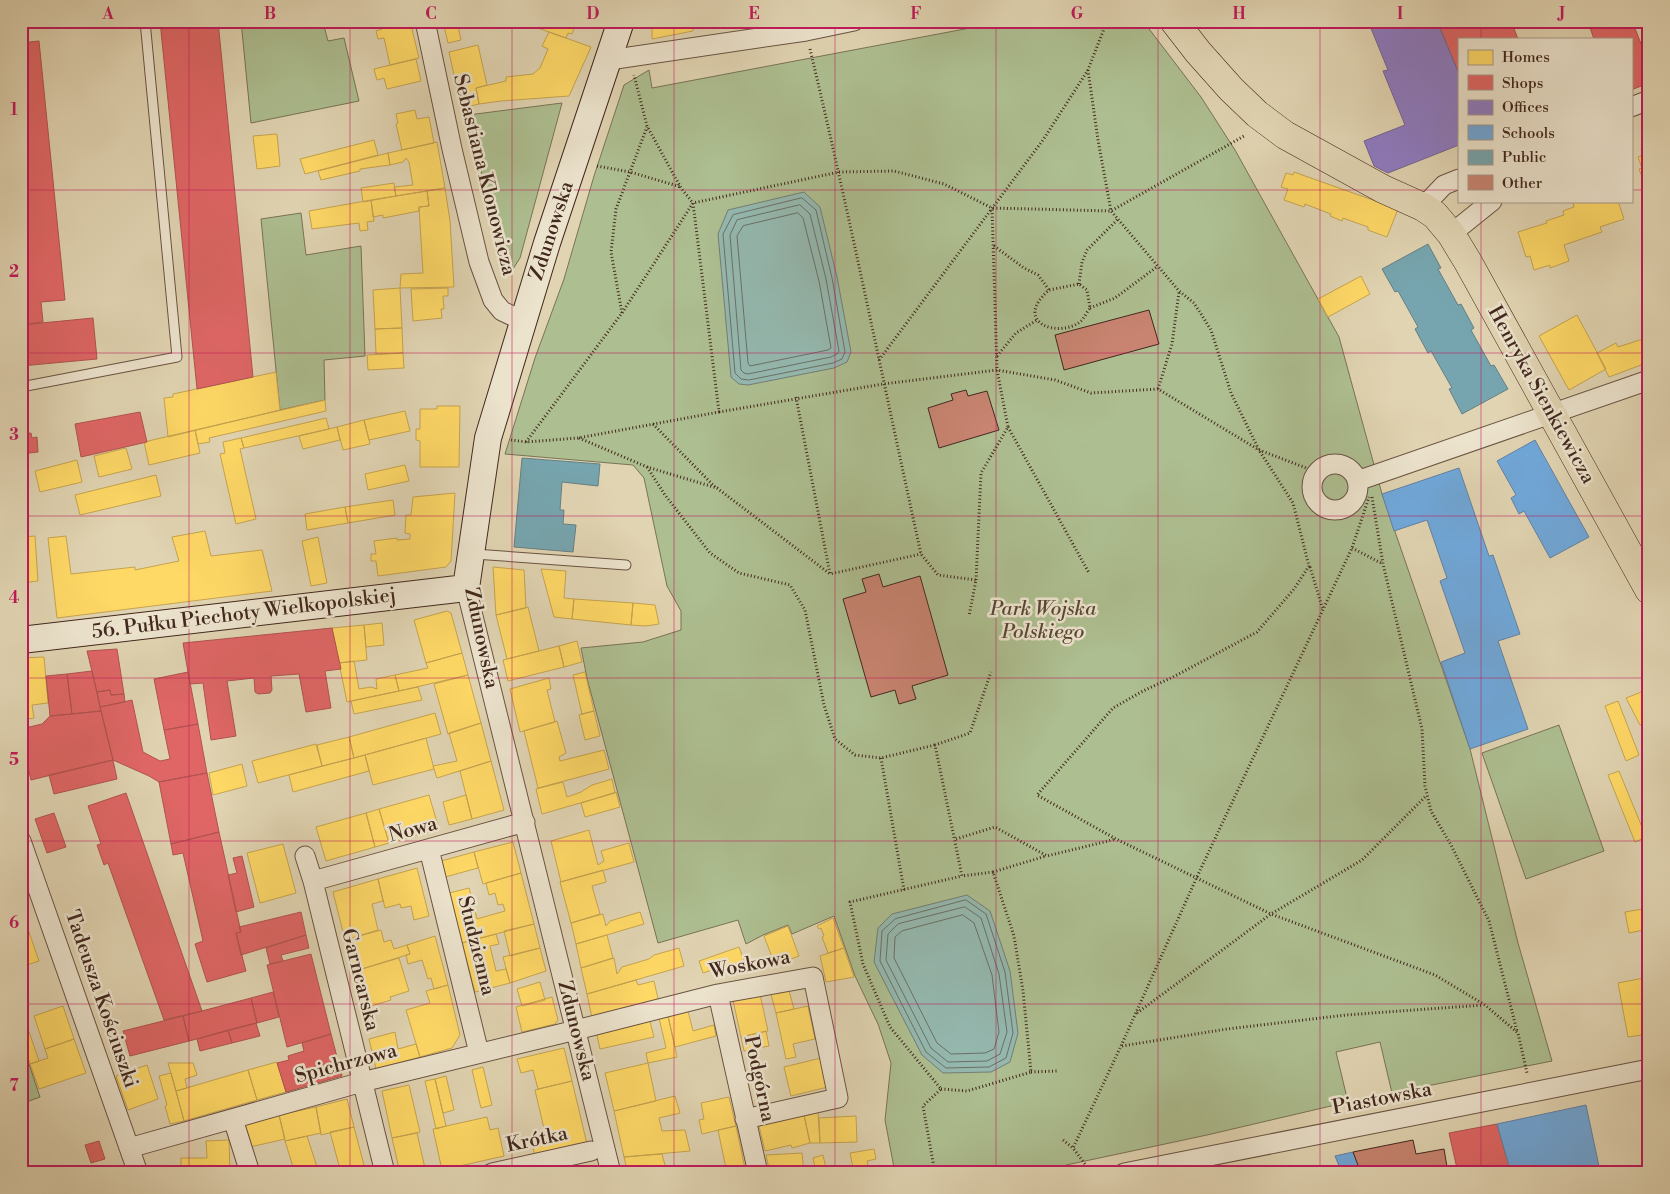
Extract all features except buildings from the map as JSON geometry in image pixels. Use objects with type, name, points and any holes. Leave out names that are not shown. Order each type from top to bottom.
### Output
[{"type":"main road","name":"Henryka Sienkiewicza","points":[[1174,21],[1230,89],[1257,114],[1285,135],[1383,189],[1436,215],[1451,234],[1468,262],[1649,590]]},
{"type":"street","name":"Sebastiana Klonowicza","points":[[425,21],[452,149],[479,262],[493,300],[502,311],[524,322]]},
{"type":"street","name":"Zdunowska","points":[[611,1173],[466,588],[488,438],[547,244],[622,21]]},
{"type":"street","points":[[609,60],[806,31],[854,21]]},
{"type":"street","points":[[1632,107],[1649,100]]},
{"type":"street","points":[[1423,207],[1444,185],[1458,179]]},
{"type":"street","points":[[1451,234],[1491,202]]},
{"type":"street","points":[[1357,481],[1649,380]]},
{"type":"street","points":[[1336,464],[1349,469],[1357,481],[1356,497],[1345,508],[1338,510],[1330,509],[1317,501],[1313,494],[1312,486],[1317,472],[1329,465],[1336,464]]},
{"type":"street","name":"56. Pułku Piechoty Wielkopolskiej","points":[[21,640],[466,588]]},
{"type":"street","name":"Nowa","points":[[313,881],[525,822]]},
{"type":"street","name":"Tadeusza Kościuszki","points":[[21,841],[138,1173]]},
{"type":"street","name":"Studzienna","points":[[429,849],[479,1052]]},
{"type":"street","name":"Garncarska","points":[[305,856],[313,881],[385,1173]]},
{"type":"street","name":"Woskowa","points":[[576,1030],[718,994],[813,976],[838,1098],[745,1119]]},
{"type":"street","name":"Podgórna","points":[[718,994],[758,1173]]},
{"type":"street","name":"Spichrzowa","points":[[129,1148],[362,1082],[479,1052],[576,1030]]},
{"type":"street","name":"Piastowska","points":[[1124,1173],[1649,1069]]},
{"type":"street","points":[[233,1119],[250,1173]]},
{"type":"street","name":"Krótka","points":[[504,1171],[591,1151]]},
{"type":"lane","points":[[21,387],[177,357],[145,21]]},
{"type":"lane","points":[[472,554],[626,565]]},
{"type":"path","points":[[879,360],[1043,140],[1088,70],[1107,21]]},
{"type":"path","points":[[806,31],[839,172],[921,554],[938,575],[976,580]]},
{"type":"path","points":[[1088,70],[1111,211],[1179,291],[1194,303],[1211,330],[1231,393],[1259,450],[1293,503],[1323,610]]},
{"type":"path","points":[[634,75],[647,126],[681,188],[693,203],[719,412]]},
{"type":"path","points":[[622,313],[611,252],[616,210],[647,126]]},
{"type":"path","points":[[526,442],[622,313],[693,203],[839,172],[894,171],[944,184],[992,208],[1111,211],[1244,136]]},
{"type":"path","points":[[575,161],[630,172],[681,188]]},
{"type":"path","points":[[992,208],[997,370],[1008,427],[1089,573]]},
{"type":"path","points":[[1079,284],[1082,262],[1087,250],[1118,219]]},
{"type":"path","points":[[994,246],[1024,268],[1038,275],[1049,290]]},
{"type":"path","points":[[1090,308],[1087,290],[1079,284],[1068,285],[1049,290],[1036,305],[1034,314],[1037,320],[1055,329],[1069,327],[1080,321],[1090,308],[1115,298],[1158,266]]},
{"type":"path","points":[[1158,389],[1172,344],[1179,291]]},
{"type":"path","points":[[997,356],[1016,334],[1037,320]]},
{"type":"path","points":[[505,439],[526,442],[578,438],[796,397],[997,370],[1055,380],[1091,393],[1158,389],[1259,450],[1317,472]]},
{"type":"path","points":[[796,397],[830,574]]},
{"type":"path","points":[[653,424],[717,488],[830,574],[921,554]]},
{"type":"path","points":[[969,616],[976,580],[981,473],[1008,427]]},
{"type":"path","points":[[578,438],[647,467],[717,488]]},
{"type":"path","points":[[647,467],[665,495],[710,554],[739,572],[790,585],[805,610],[824,705],[835,739],[855,755],[881,758],[935,745],[970,733],[990,672]]},
{"type":"path","points":[[1073,1148],[1136,1014],[1196,879],[1352,548],[1371,492],[1383,564],[1422,729],[1425,786],[1431,811],[1451,845],[1489,921],[1527,1074]]},
{"type":"path","points":[[1352,548],[1383,564]]},
{"type":"path","points":[[1310,566],[1294,589],[1257,632],[1113,708],[1037,795],[1116,839],[1271,914],[1436,975],[1485,1005],[1518,1033]]},
{"type":"path","points":[[935,745],[956,839],[962,876]]},
{"type":"path","points":[[881,758],[904,890]]},
{"type":"path","points":[[1136,1014],[1271,914],[1362,860],[1427,795]]},
{"type":"path","points":[[956,839],[995,827],[1047,856]]},
{"type":"path","points":[[1058,1070],[1030,1072],[967,1092],[941,1089],[890,1027],[862,964],[850,902],[962,876],[993,872],[1116,839]]},
{"type":"path","points":[[993,872],[1014,936],[1023,992],[1030,1072]]},
{"type":"path","points":[[1121,1046],[1256,1026],[1346,1016],[1485,1005]]},
{"type":"path","points":[[936,1173],[923,1106],[941,1089]]},
{"type":"path","points":[[1062,1140],[1073,1148],[1085,1164]]},
{"type":"green space","points":[[241,21],[336,21],[336,23],[324,26],[328,41],[344,38],[359,101],[251,123]]},
{"type":"green space","name":"Park Wojska Polskiego","points":[[1007,21],[1143,21],[1201,97],[1235,150],[1339,337],[1382,494],[1470,749],[1518,943],[1552,1061],[1392,1093],[1380,1042],[1336,1052],[1348,1102],[1207,1135],[1029,1173],[895,1173],[885,1120],[891,1063],[878,1024],[855,976],[834,916],[792,934],[788,925],[746,944],[738,920],[658,943],[587,678],[581,648],[643,642],[681,630],[681,611],[667,586],[644,478],[633,465],[505,454],[535,358],[564,279],[594,176],[624,85],[649,70],[652,88]]},
{"type":"green space","points":[[562,103],[520,258],[513,269],[506,271],[500,255],[468,115]]},
{"type":"green space","points":[[301,213],[306,255],[361,246],[365,356],[324,360],[325,400],[280,410],[261,219]]},
{"type":"green space","points":[[21,468],[25,470],[27,493],[21,493]]},
{"type":"green space","points":[[1559,725],[1604,851],[1526,879],[1482,753]]},
{"type":"green space","points":[[21,1040],[40,1097],[21,1104]]},
{"type":"water","points":[[804,192],[820,207],[837,277],[851,352],[847,362],[834,368],[748,385],[739,384],[731,377],[718,234],[728,210]]},
{"type":"water","points":[[967,895],[990,911],[1010,971],[1018,1033],[1010,1062],[991,1072],[943,1073],[922,1055],[874,962],[878,928],[892,914]]}]
